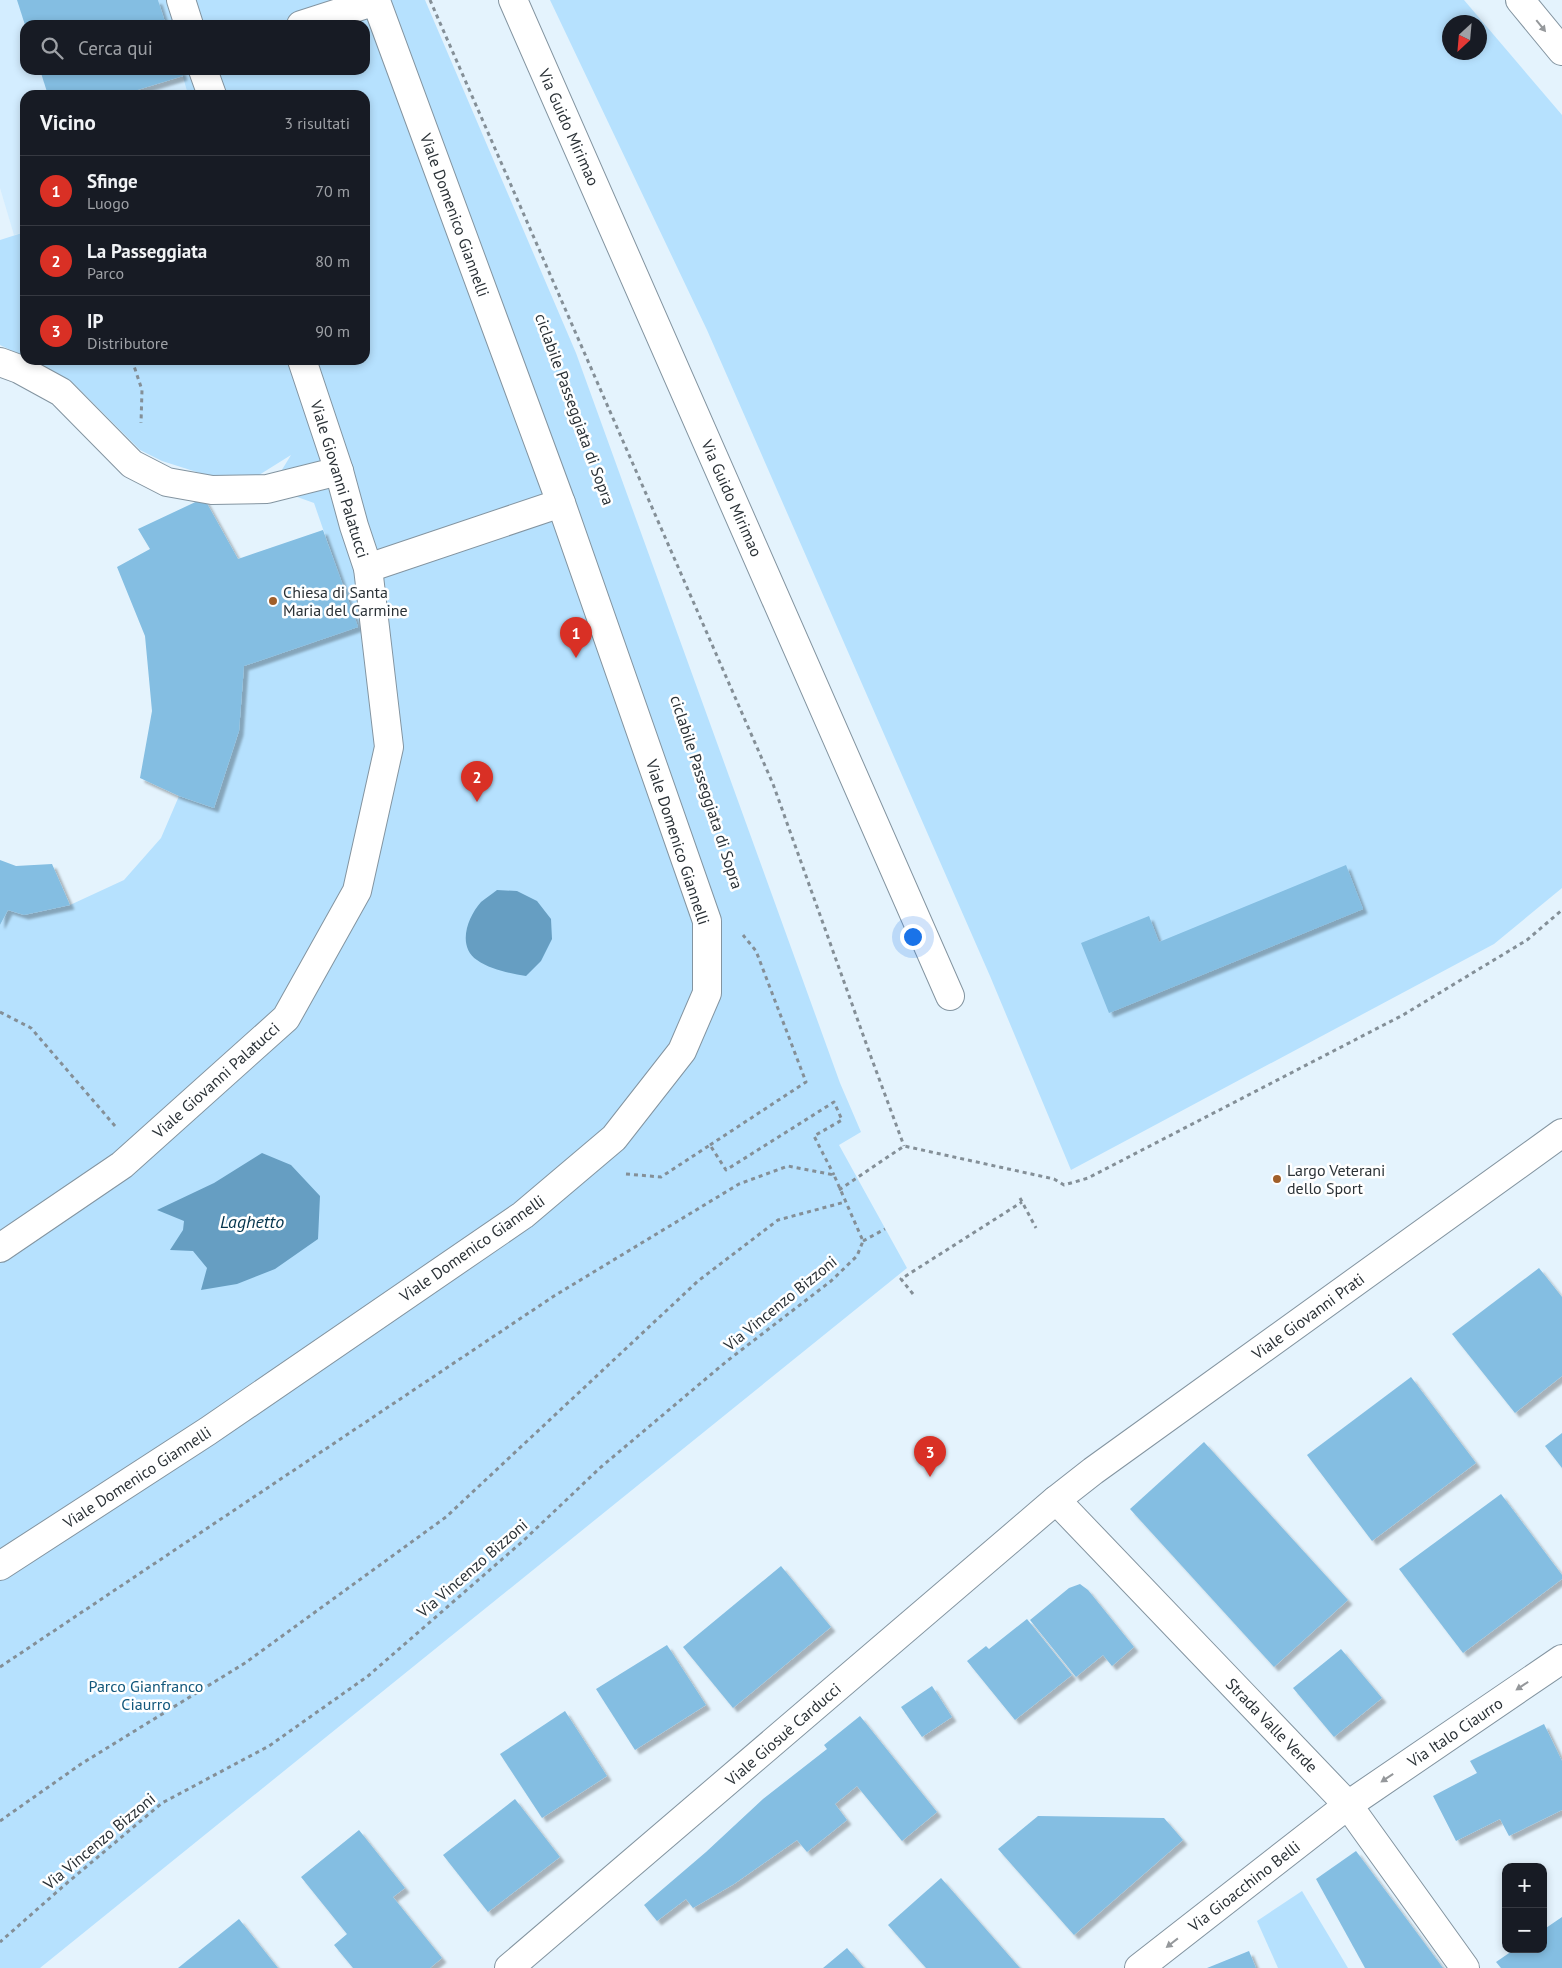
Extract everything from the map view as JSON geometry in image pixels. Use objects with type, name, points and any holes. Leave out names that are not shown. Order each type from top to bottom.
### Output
[{"type":"street","points":[[180,0],[187,20]]},
{"type":"street","name":"Viale Domenico Giannelli","points":[[0,1566],[208,1431],[523,1215],[614,1138],[682,1051],[707,992],[707,921],[561,503],[376,0],[316,20]]},
{"type":"street","name":"Via Guido Mirimao","points":[[513,0],[950,996]]},
{"type":"street","points":[[1520,0],[1562,51]]},
{"type":"street","points":[[206,75],[210,90]]},
{"type":"street","points":[[0,362],[19,369],[60,392],[132,464],[168,482],[212,490],[267,489],[339,470]]},
{"type":"street","name":"Viale Giovanni Palatucci","points":[[0,1248],[122,1165],[286,1018],[357,891],[389,747],[368,568],[354,526],[339,470],[304,365]]},
{"type":"street","points":[[368,568],[561,503]]},
{"type":"street","name":"Viale Giovanni Prati","points":[[1056,1500],[1117,1454],[1562,1134]]},
{"type":"street","name":"Strada Valle Verde","points":[[1056,1500],[1348,1804],[1466,1968]]},
{"type":"street","name":"Viale Giosuè Carducci","points":[[509,1968],[1056,1500]]},
{"type":"street","name":"Via Italo Ciaurro","points":[[1348,1804],[1562,1658]]},
{"type":"street","name":"Via Gioacchino Belli","points":[[1139,1968],[1348,1804]]},
{"type":"path","points":[[430,0],[773,784],[870,1058],[904,1146]]},
{"type":"path","points":[[132,464],[140,450],[142,390],[134,365]]},
{"type":"path","points":[[840,1190],[904,1146],[1054,1180],[1064,1185],[1088,1178],[1403,1014],[1527,940],[1562,910]]},
{"type":"path","points":[[588,1160],[619,1173],[661,1177],[806,1082],[756,950],[739,931],[707,921]]},
{"type":"path","points":[[0,1012],[30,1028],[137,1152]]},
{"type":"path","points":[[710,1145],[726,1170],[834,1102],[842,1120],[814,1136],[834,1175],[863,1241],[885,1229]]},
{"type":"path","points":[[0,1667],[554,1296],[739,1184],[788,1166],[834,1175]]},
{"type":"path","points":[[913,1294],[901,1279],[1021,1200],[1036,1228]]},
{"type":"path","points":[[0,1822],[81,1764],[245,1663],[446,1517],[698,1281],[778,1220],[845,1202]]},
{"type":"path","name":"Via Vincenzo Bizzoni","points":[[0,1942],[67,1882],[162,1803],[269,1746],[368,1676],[522,1541],[601,1467],[727,1361],[831,1282],[857,1256],[863,1241]]},
{"type":"shaded area","points":[[0,0],[158,0],[164,20],[20,20],[20,75],[182,75],[187,90],[20,90],[20,233],[14,235],[0,188]]},
{"type":"green space","name":"Parco Gianfranco Ciaurro","points":[[158,0],[425,0],[576,353],[840,1083],[861,1132],[839,1145],[907,1268],[40,1968],[0,1968],[0,925],[8,910],[24,915],[70,905],[124,880],[161,838],[179,796],[214,808],[239,731],[244,666],[357,627],[314,503],[289,494],[280,473],[291,455],[259,475],[206,475],[162,461],[140,450],[74,384],[39,365],[370,365],[370,90],[187,90],[182,75],[370,75],[370,20],[164,20]]},
{"type":"green space","points":[[550,0],[1464,0],[1477,15],[1442,15],[1442,60],[1487,60],[1487,27],[1562,115],[1562,888],[1494,944],[1071,1170],[990,976],[707,330]]},
{"type":"green space","points":[[20,234],[20,355],[0,345],[0,240]]},
{"type":"green space","points":[[1302,1891],[1348,1968],[1278,1968],[1257,1921]]},
{"type":"water","points":[[497,890],[517,891],[537,901],[551,919],[552,939],[541,961],[526,976],[501,971],[488,966],[477,960],[467,947],[466,932],[472,916],[481,902]]},
{"type":"water","name":"Laghetto","points":[[262,1153],[291,1165],[320,1196],[318,1239],[275,1269],[237,1284],[201,1290],[207,1268],[193,1251],[170,1250],[183,1230],[184,1221],[157,1210],[214,1183]]},
{"type":"building","points":[[17,0],[158,0],[164,20],[23,20]]},
{"type":"building","points":[[42,75],[183,76],[137,90],[46,90]]},
{"type":"building","points":[[204,498],[238,559],[323,530],[358,627],[244,666],[239,731],[214,808],[179,796],[140,778],[152,711],[145,636],[117,567],[150,549],[138,529]]},
{"type":"building","points":[[0,860],[16,866],[52,864],[70,905],[24,915],[8,910],[0,925]]},
{"type":"building","points":[[1346,865],[1363,909],[1109,1013],[1081,943],[1149,916],[1159,942]]},
{"type":"building","points":[[1539,1268],[1562,1297],[1562,1376],[1515,1413],[1452,1334]]},
{"type":"building","points":[[1411,1377],[1476,1463],[1372,1541],[1307,1455]]},
{"type":"building","points":[[1562,1433],[1562,1468],[1545,1446]]},
{"type":"building","points":[[1204,1442],[1348,1600],[1274,1667],[1130,1509]]},
{"type":"building","points":[[1501,1494],[1562,1575],[1562,1579],[1463,1653],[1399,1569]]},
{"type":"building","points":[[781,1566],[831,1627],[733,1708],[683,1647]]},
{"type":"building","points":[[1080,1584],[1088,1590],[1134,1647],[1112,1666],[1103,1655],[1076,1677],[1030,1620],[1069,1588]]},
{"type":"building","points":[[1027,1619],[1072,1675],[1015,1720],[967,1661],[986,1646],[989,1649]]},
{"type":"building","points":[[667,1645],[706,1705],[635,1750],[596,1689]]},
{"type":"building","points":[[1341,1649],[1382,1698],[1334,1737],[1293,1688]]},
{"type":"building","points":[[932,1686],[952,1717],[922,1737],[901,1707]]},
{"type":"building","points":[[565,1711],[607,1776],[542,1818],[500,1754]]},
{"type":"building","points":[[860,1716],[937,1812],[902,1841],[857,1786],[835,1804],[847,1820],[807,1852],[797,1840],[734,1884],[693,1908],[686,1899],[657,1921],[644,1905],[706,1852],[763,1799],[827,1749],[824,1745]]},
{"type":"building","points":[[1544,1724],[1562,1761],[1562,1810],[1509,1836],[1500,1819],[1456,1841],[1433,1796],[1477,1773],[1470,1761]]},
{"type":"building","points":[[515,1799],[560,1857],[488,1912],[443,1855]]},
{"type":"building","points":[[1038,1816],[1164,1818],[1183,1840],[1074,1935],[998,1849]]},
{"type":"building","points":[[359,1830],[405,1888],[393,1897],[442,1958],[430,1968],[353,1968],[334,1945],[347,1934],[301,1877]]},
{"type":"building","points":[[1356,1851],[1443,1968],[1365,1968],[1316,1879]]},
{"type":"building","points":[[941,1878],[1020,1968],[926,1968],[888,1925]]},
{"type":"building","points":[[1562,1917],[1562,1968],[1501,1968],[1496,1962],[1509,1953],[1547,1953],[1547,1927]]},
{"type":"building","points":[[239,1919],[278,1968],[178,1968]]},
{"type":"building","points":[[847,1948],[864,1968],[823,1968]]},
{"type":"building","points":[[1249,1951],[1256,1968],[1207,1968]]},
{"type":"place","name":"Chiesa di Santa Maria del Carmine","points":[[273,601]]},
{"type":"place","name":"Sfinge","points":[[576,658]]},
{"type":"place","name":"La Passeggiata","points":[[477,802]]},
{"type":"place","name":"Largo Veterani dello Sport","points":[[1277,1179]]},
{"type":"place","name":"IP","points":[[930,1477]]}]
